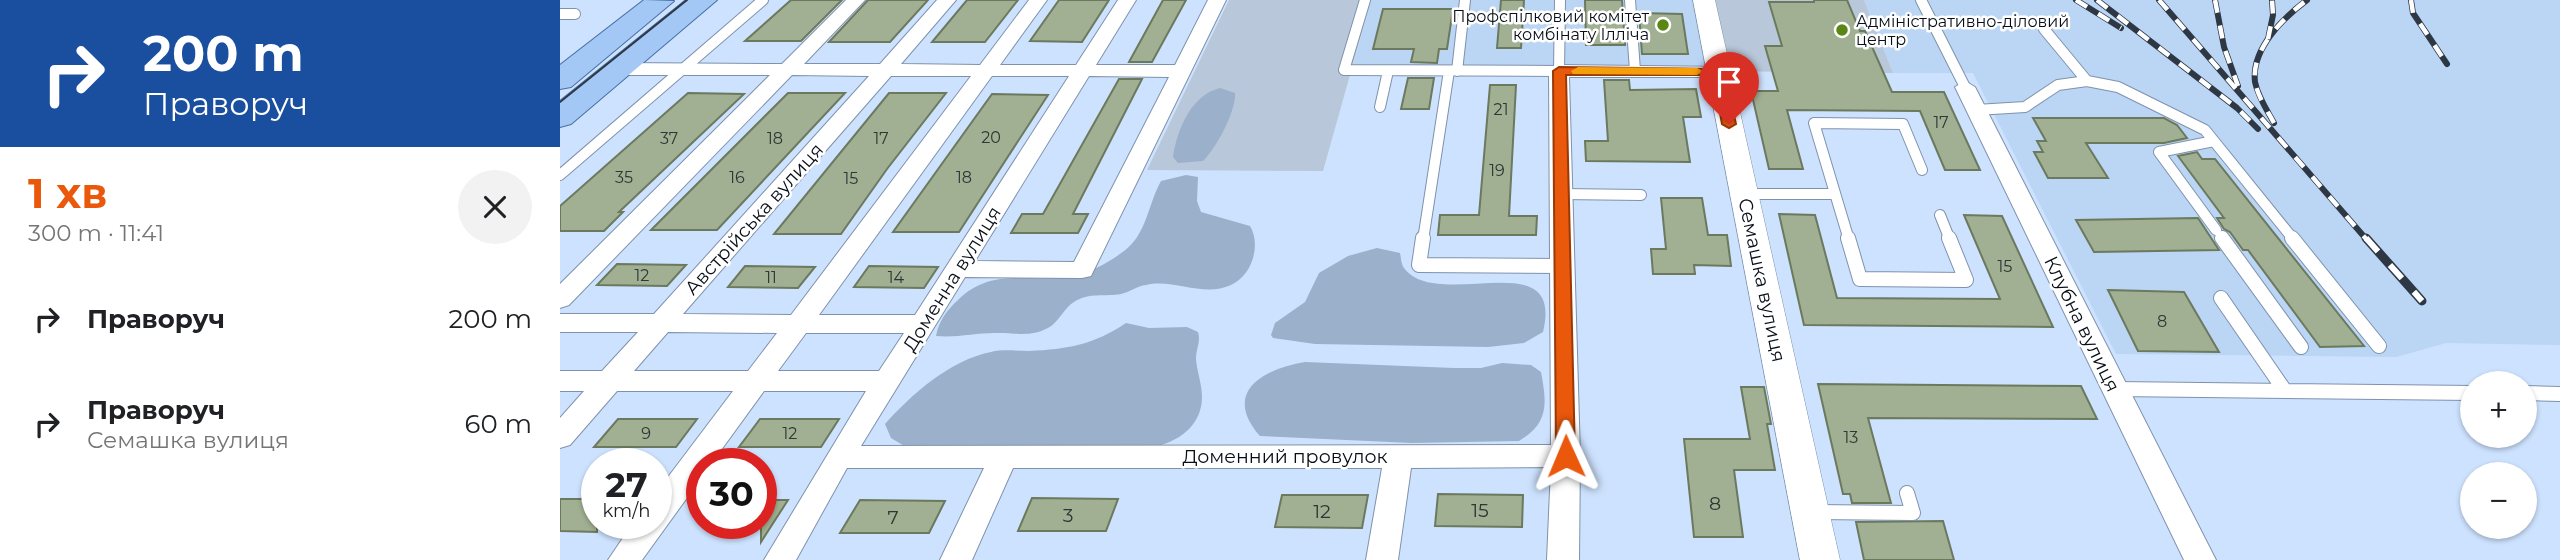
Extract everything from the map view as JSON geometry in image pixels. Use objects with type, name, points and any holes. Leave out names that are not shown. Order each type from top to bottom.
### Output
[{"type":"main road","points":[[568,69],[662,0]]},
{"type":"main road","points":[[560,117],[703,0]]},
{"type":"street","points":[[560,299],[856,0]]},
{"type":"street","name":"Австрійська вулиця","points":[[560,438],[947,0]]},
{"type":"street","points":[[672,494],[1038,0]]},
{"type":"street","name":"Доменна вулиця","points":[[780,560],[839,457],[1127,0]]},
{"type":"street","points":[[958,270],[1082,270],[1217,0]]},
{"type":"street","name":"Семашка вулиця","points":[[1704,0],[1820,560]]},
{"type":"street","points":[[619,69],[1181,71]]},
{"type":"street","points":[[1563,560],[1566,456],[1559,71],[1718,72]]},
{"type":"street","name":"Клубна вулиця","points":[[1970,99],[2200,560]]},
{"type":"street","points":[[560,323],[923,324]]},
{"type":"street","points":[[560,380],[887,381]]},
{"type":"street","points":[[1382,560],[1398,456]]},
{"type":"street","name":"Доменний провулок","points":[[839,457],[1566,456]]},
{"type":"street","points":[[956,560],[1004,457]]},
{"type":"street","points":[[624,560],[639,539]]},
{"type":"lane","points":[[560,175],[763,0]]},
{"type":"lane","points":[[1365,0],[1345,70],[1559,71],[1560,0]]},
{"type":"lane","points":[[1465,0],[1419,265],[1563,266]]},
{"type":"lane","points":[[1630,0],[1636,71]]},
{"type":"lane","points":[[1921,0],[1970,99],[2025,107],[2058,85],[2087,81],[2118,87],[2205,130],[2379,346]]},
{"type":"lane","points":[[560,14],[575,14]]},
{"type":"lane","points":[[2044,29],[2087,81]]},
{"type":"lane","points":[[1380,107],[1388,71]]},
{"type":"lane","points":[[1922,170],[1903,124],[1814,123],[1860,279],[1966,280],[1940,215]]},
{"type":"lane","points":[[2214,141],[2159,152],[2301,347]]},
{"type":"lane","points":[[1562,194],[1641,195]]},
{"type":"lane","points":[[1744,194],[1835,194]]},
{"type":"lane","points":[[2221,298],[2285,391]]},
{"type":"lane","points":[[2115,389],[2460,393]]},
{"type":"lane","points":[[2537,393],[2560,394]]},
{"type":"lane","points":[[1811,512],[1913,513],[1907,493]]},
{"type":"shaded area","points":[[1229,0],[1371,0],[1323,171],[1147,170]]},
{"type":"shaded area","points":[[1371,0],[1704,0],[1718,71],[1352,70]]},
{"type":"shaded area","points":[[1704,0],[1864,0],[1893,73],[1718,71]]},
{"type":"shaded area","points":[[1864,0],[2560,0],[2560,345],[2446,343],[2396,357],[2116,354],[1973,73],[1893,73]]},
{"type":"shaded area","points":[[1220,88],[1235,93],[1229,119],[1219,139],[1203,161],[1178,163],[1173,157],[1187,115],[1201,98]]},
{"type":"shaded area","points":[[1186,175],[1198,177],[1197,201],[1201,212],[1250,226],[1255,250],[1250,267],[1239,280],[1231,285],[1210,290],[1157,284],[1121,294],[1085,297],[1070,305],[1052,325],[1034,333],[936,336],[941,321],[950,308],[984,283],[1011,278],[1077,275],[1112,260],[1138,236],[1161,181]]},
{"type":"shaded area","points":[[1377,248],[1400,253],[1404,268],[1420,280],[1443,284],[1517,284],[1535,290],[1545,305],[1543,332],[1524,343],[1488,347],[1315,344],[1273,338],[1271,335],[1275,323],[1305,302],[1319,273],[1348,256]]},
{"type":"shaded area","points":[[1126,323],[1149,328],[1187,327],[1198,332],[1196,359],[1202,392],[1201,407],[1194,423],[1175,440],[1158,446],[906,447],[891,438],[885,424],[920,390],[961,362],[996,351],[1068,347],[1091,341]]},
{"type":"shaded area","points":[[1305,362],[1454,368],[1481,368],[1502,363],[1531,365],[1541,372],[1544,412],[1536,427],[1519,441],[1412,443],[1260,436],[1249,421],[1245,407],[1246,396],[1252,386],[1274,370]]},
{"type":"building","points":[[791,0],[842,0],[801,41],[745,41]]},
{"type":"building","points":[[868,0],[928,0],[890,42],[829,42]]},
{"type":"building","points":[[967,0],[1018,0],[985,42],[932,42]]},
{"type":"building","points":[[1059,0],[1109,0],[1082,42],[1030,41]]},
{"type":"building","points":[[1163,0],[1186,0],[1152,62],[1129,62]]},
{"type":"building","points":[[1501,0],[1524,0],[1521,48],[1497,48]]},
{"type":"building","points":[[1585,0],[1622,0],[1625,45],[1586,45]]},
{"type":"building","points":[[1847,0],[1860,31],[1865,31],[1892,92],[1944,92],[1980,170],[1945,170],[1920,111],[1787,110],[1803,169],[1769,169],[1751,91],[1778,91],[1765,46],[1782,46],[1769,2]]},
{"type":"building","points":[[1383,9],[1453,9],[1447,49],[1439,49],[1437,63],[1411,62],[1414,49],[1373,49]]},
{"type":"building","points":[[1639,13],[1682,14],[1688,54],[1642,54]]},
{"type":"building","points":[[1408,78],[1434,78],[1429,109],[1401,109]]},
{"type":"building","points":[[1119,79],[1142,79],[1073,214],[1088,214],[1078,233],[1011,233],[1022,214],[1043,214]]},
{"type":"building","points":[[1604,80],[1629,80],[1630,90],[1696,89],[1701,117],[1683,117],[1690,162],[1586,161],[1585,141],[1608,141]]},
{"type":"building","points":[[1490,85],[1516,85],[1509,216],[1537,216],[1536,235],[1438,235],[1440,215],[1479,215]]},
{"type":"building","points":[[688,93],[744,94],[619,212],[623,212],[604,231],[560,231],[560,206]]},
{"type":"building","points":[[788,93],[845,93],[717,230],[651,230]]},
{"type":"building","points":[[889,93],[946,93],[841,234],[774,234]]},
{"type":"building","points":[[992,94],[1048,95],[959,232],[893,232]]},
{"type":"building","points":[[2033,118],[2164,118],[2177,125],[2187,138],[2164,143],[2086,143],[2108,178],[2048,178],[2034,152],[2043,152],[2037,141],[2046,141]]},
{"type":"building","points":[[2197,152],[2202,159],[2215,159],[2364,346],[2320,347],[2248,250],[2243,250],[2230,232],[2224,229],[2217,218],[2224,218],[2178,156]]},
{"type":"building","points":[[1661,198],[1702,198],[1708,235],[1727,235],[1731,266],[1694,265],[1695,274],[1653,274],[1651,249],[1666,249]]},
{"type":"building","points":[[1779,214],[1815,215],[1837,298],[2000,299],[1964,215],[2002,216],[2053,327],[1804,325]]},
{"type":"building","points":[[2198,218],[2219,250],[2094,252],[2076,220]]},
{"type":"building","points":[[617,264],[686,265],[667,286],[597,285]]},
{"type":"building","points":[[745,266],[815,267],[798,288],[728,287]]},
{"type":"building","points":[[869,266],[938,267],[924,288],[854,287]]},
{"type":"building","points":[[2108,290],[2184,292],[2219,352],[2138,351]]},
{"type":"building","points":[[1818,384],[2081,386],[2097,419],[1868,418],[1891,503],[1852,503],[1850,494],[1843,494]]},
{"type":"building","points":[[1741,387],[1764,387],[1775,470],[1734,470],[1743,537],[1694,537],[1684,439],[1750,439]]},
{"type":"building","points":[[618,419],[697,419],[676,447],[594,447]]},
{"type":"building","points":[[760,419],[839,419],[821,447],[739,447]]},
{"type":"building","points":[[1438,494],[1523,495],[1522,527],[1435,526]]},
{"type":"building","points":[[1282,495],[1368,495],[1362,528],[1275,527]]},
{"type":"building","points":[[1032,498],[1118,499],[1106,531],[1018,531]]},
{"type":"building","points":[[560,499],[581,499],[581,532],[560,531]]},
{"type":"building","points":[[777,500],[788,500],[777,517]]},
{"type":"building","points":[[860,500],[945,501],[929,533],[840,533]]},
{"type":"building","points":[[1943,521],[1954,560],[1864,560],[1856,522]]},
{"type":"tram line","points":[[560,102],[687,0]]},
{"type":"railway","points":[[2076,0],[2121,28]]},
{"type":"railway","points":[[2097,0],[2237,108],[2258,129]]},
{"type":"railway","points":[[2159,0],[2367,240]]},
{"type":"railway","points":[[2215,0],[2224,47],[2238,86]]},
{"type":"railway","points":[[2268,38],[2273,15],[2272,0]]},
{"type":"railway","points":[[2268,38],[2307,0]]},
{"type":"railway","points":[[2411,0],[2413,13],[2447,64]]},
{"type":"railway","points":[[2268,38],[2258,58],[2255,82],[2260,98],[2274,123]]},
{"type":"railway","points":[[2366,238],[2422,301]]},
{"type":"slow traffic","points":[[1578,71],[1697,71]]},
{"type":"place","name":"Профспілковий комітет комбінату Ілліча","points":[[1663,25]]},
{"type":"place","name":"Адміністративно-діловий центр","points":[[1842,30]]},
{"type":"route","points":[[1566,456],[1559,71],[1718,72],[1729,124]]}]
